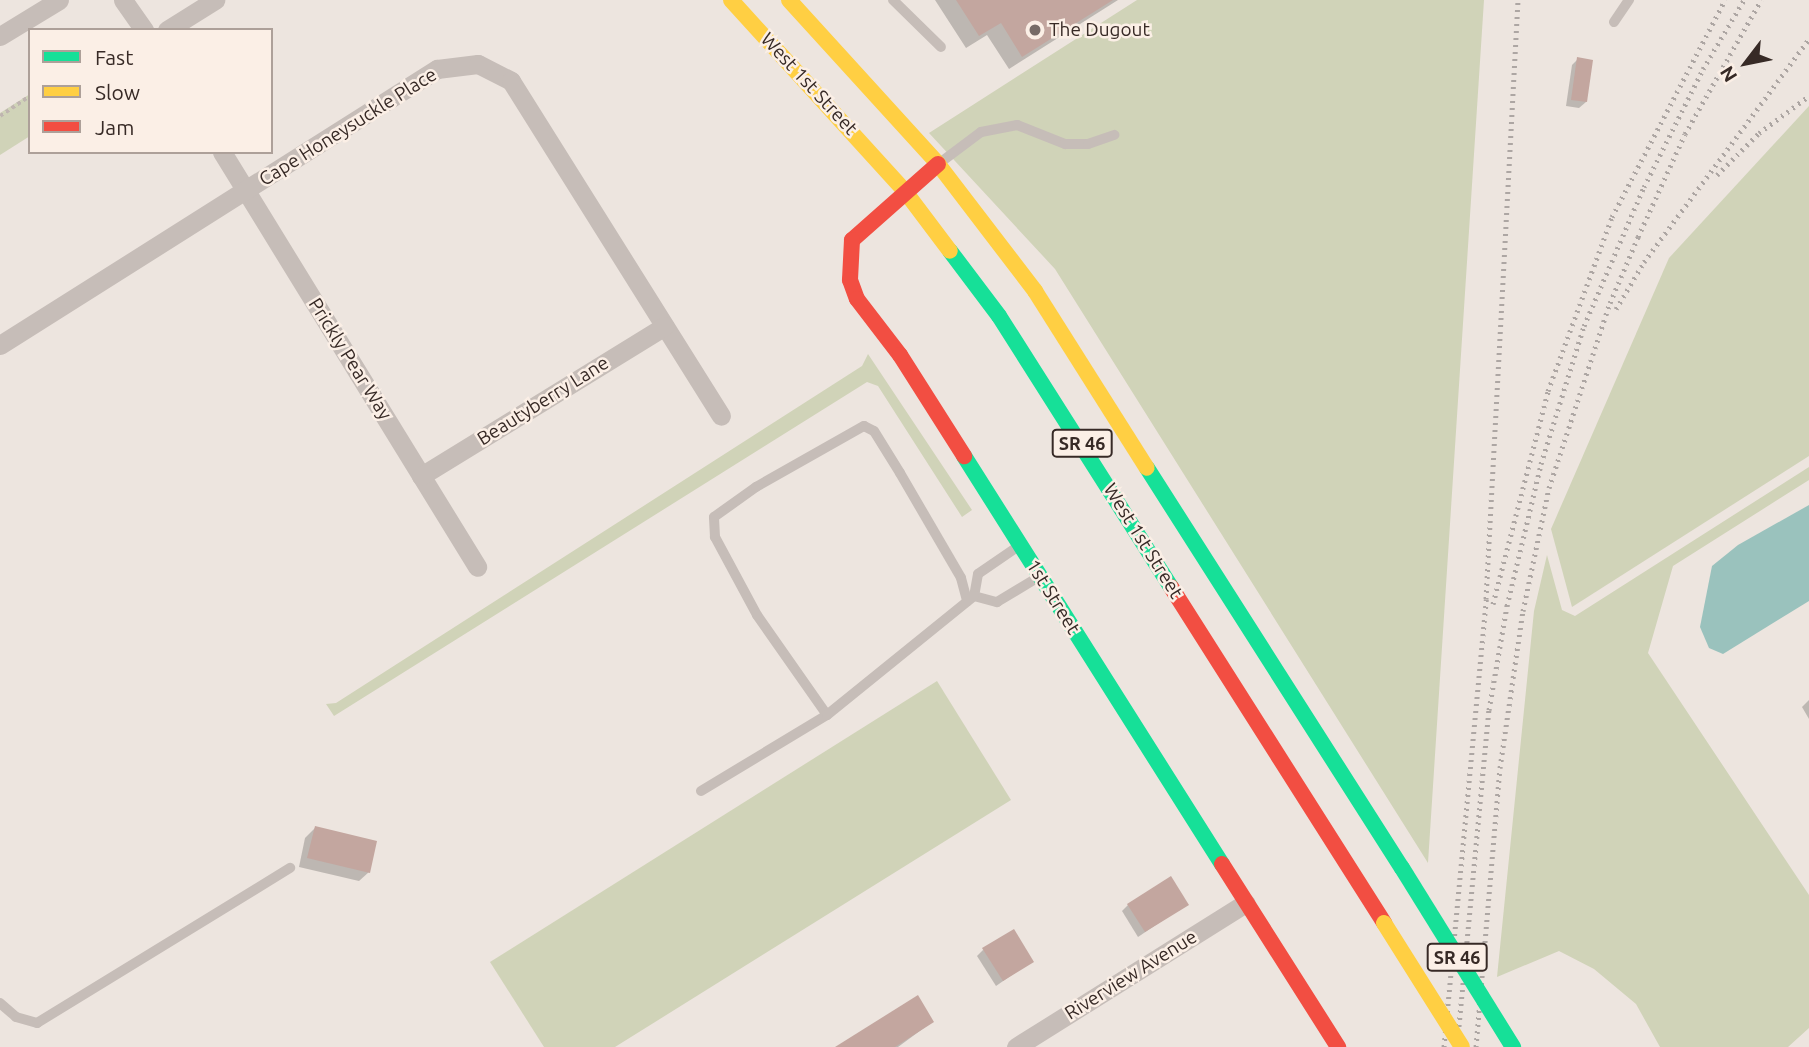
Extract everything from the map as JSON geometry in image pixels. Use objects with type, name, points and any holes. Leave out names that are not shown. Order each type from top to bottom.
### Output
[{"type":"main road","name":"West 1st Street","points":[[731,0],[904,190],[1036,371],[1462,1047]]},
{"type":"main road","name":"SR 46","points":[[789,0],[938,164],[1080,359],[1513,1047]]},
{"type":"main road","name":"1st Street","points":[[938,164],[904,190],[852,240],[850,280],[857,299],[900,355],[1336,1046]]},
{"type":"street","points":[[0,36],[59,0]]},
{"type":"street","points":[[122,0],[143,28]]},
{"type":"street","points":[[170,28],[215,0]]},
{"type":"street","name":"Cape Honeysuckle Place","points":[[0,345],[437,69],[478,64],[511,81],[721,416]]},
{"type":"street","name":"Prickly Pear Way","points":[[223,154],[477,567]]},
{"type":"street","name":"Beautyberry Lane","points":[[421,476],[665,326]]},
{"type":"street","name":"Riverview Avenue","points":[[1016,1047],[1246,903]]},
{"type":"lane","points":[[893,0],[941,47]]},
{"type":"lane","points":[[1614,22],[1629,0]]},
{"type":"lane","points":[[938,164],[981,132],[1017,125],[1065,144],[1088,144],[1114,135]]},
{"type":"lane","points":[[827,715],[757,615],[715,537],[714,517],[756,486],[852,429],[864,426],[874,432],[914,496],[971,598]]},
{"type":"lane","points":[[701,791],[827,715],[971,598],[978,574],[1020,545]]},
{"type":"lane","points":[[971,598],[997,602],[1040,576]]},
{"type":"lane","points":[[0,1003],[16,1017],[37,1023],[290,868]]},
{"type":"path","points":[[0,116],[28,97]]},
{"type":"green space","points":[[1137,0],[1484,0],[1428,863],[1055,269],[929,133]]},
{"type":"green space","points":[[28,95],[28,137],[0,155],[0,113]]},
{"type":"green space","points":[[1809,106],[1809,456],[1572,607],[1551,529],[1669,258]]},
{"type":"green space","points":[[868,354],[972,510],[962,517],[878,386],[867,382],[334,716],[326,704],[336,703],[862,366]]},
{"type":"green space","points":[[1809,467],[1809,480],[1673,566],[1648,653],[1809,895],[1809,1028],[1788,1047],[1660,1047],[1636,1004],[1594,969],[1559,951],[1497,977],[1534,611],[1547,555],[1562,610],[1575,616]]},
{"type":"green space","points":[[937,681],[1011,800],[615,1047],[544,1047],[490,962]]},
{"type":"water","points":[[1809,505],[1809,601],[1723,654],[1709,648],[1700,627],[1712,566],[1738,545]]},
{"type":"building","name":"The Dugout","points":[[956,0],[1113,0],[1022,57],[1001,23],[979,36]]},
{"type":"building","points":[[1577,57],[1593,60],[1587,102],[1571,100]]},
{"type":"building","points":[[315,826],[377,841],[370,873],[307,858]]},
{"type":"building","points":[[1171,876],[1189,905],[1145,932],[1127,904]]},
{"type":"building","points":[[1014,929],[1034,962],[1003,981],[982,948]]},
{"type":"building","points":[[918,995],[934,1022],[895,1047],[835,1047]]},
{"type":"railway","points":[[1444,1047],[1486,599],[1518,0]]},
{"type":"railway","points":[[1493,604],[1548,391],[1612,217],[1725,0]]},
{"type":"railway","points":[[1457,1047],[1489,710],[1507,606],[1541,464],[1584,326],[1644,187],[1703,69],[1744,0]]},
{"type":"railway","points":[[1476,1047],[1500,768],[1523,611],[1549,488],[1610,303],[1638,237],[1685,134],[1761,0]]},
{"type":"railway","points":[[1616,309],[1644,262],[1809,39]]},
{"type":"railway","points":[[1717,175],[1759,133],[1809,96]]},
{"type":"traffic: fast","points":[[950,251],[999,316],[1171,587]]},
{"type":"traffic: fast","points":[[964,456],[1222,864]]},
{"type":"traffic: fast","points":[[1147,468],[1402,868]]},
{"type":"traffic: fast","points":[[1402,868],[1513,1047]]},
{"type":"traffic: slow","points":[[731,0],[904,190],[950,251]]},
{"type":"traffic: slow","points":[[789,0],[938,164],[1035,291],[1147,468]]},
{"type":"traffic: slow","points":[[1384,923],[1462,1047]]},
{"type":"traffic: jam","points":[[938,164],[852,240],[850,280],[857,299],[900,355],[964,456]]},
{"type":"traffic: jam","points":[[1171,587],[1384,923]]},
{"type":"traffic: jam","points":[[1222,864],[1338,1047]]},
{"type":"place","name":"The Dugout","points":[[1035,30]]}]
